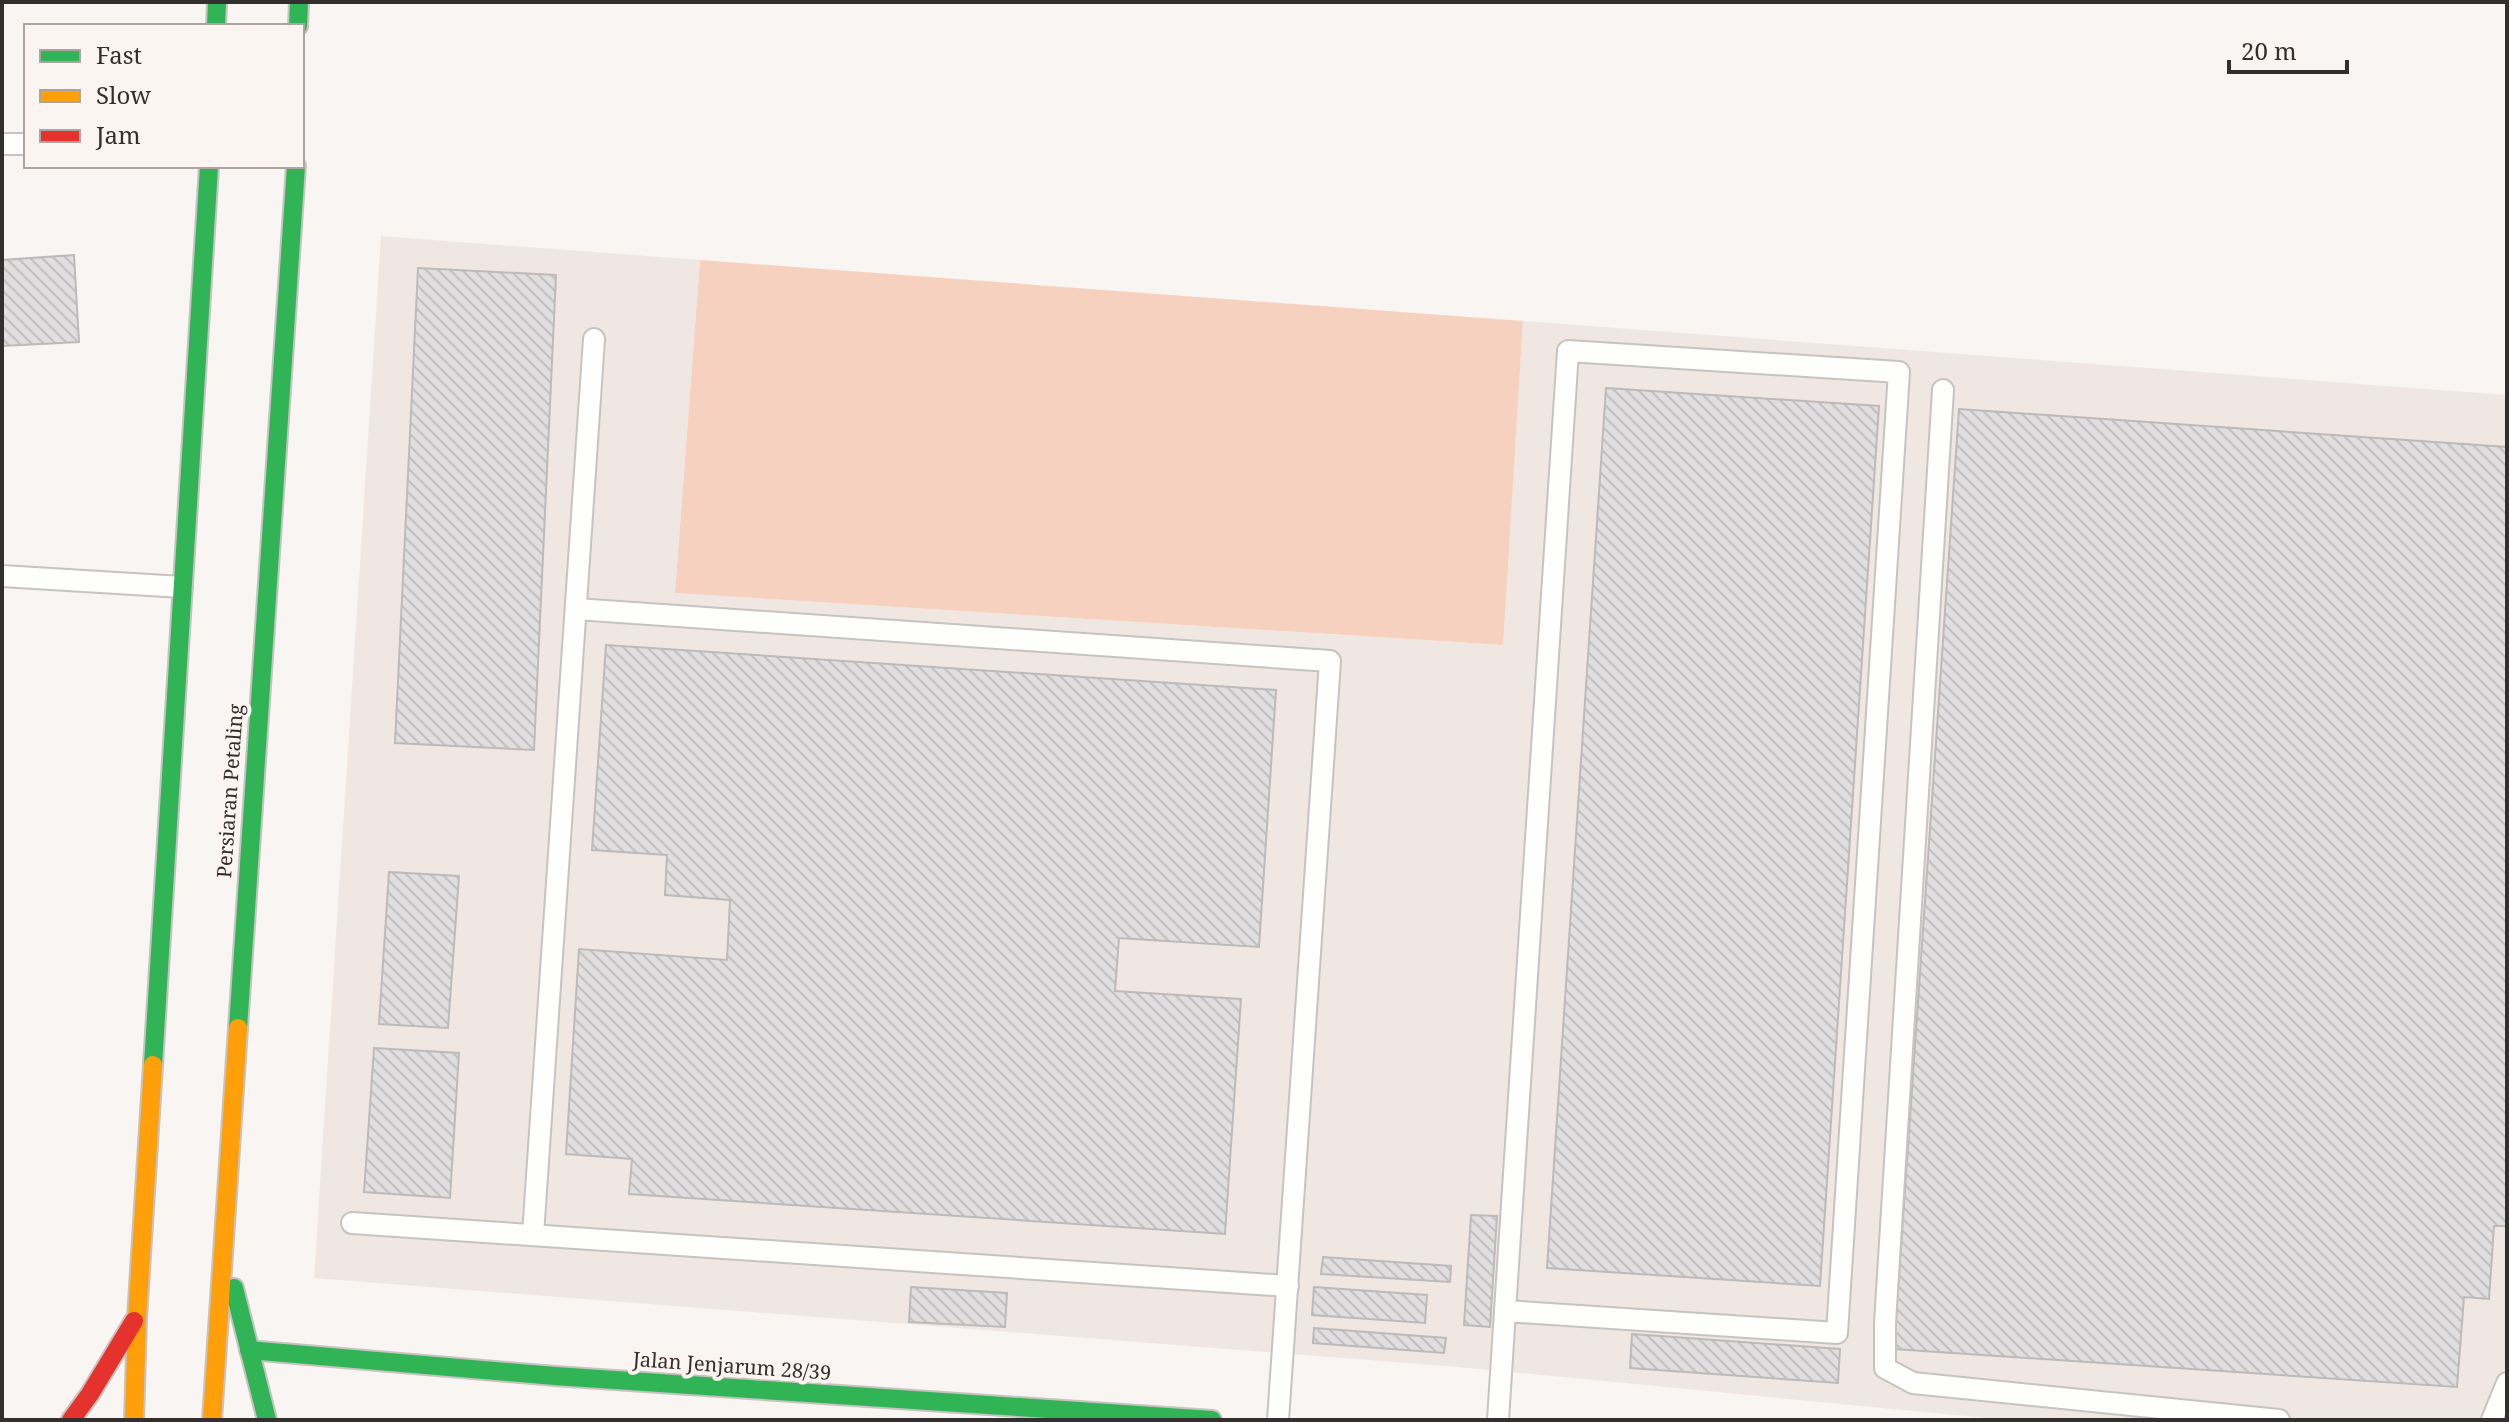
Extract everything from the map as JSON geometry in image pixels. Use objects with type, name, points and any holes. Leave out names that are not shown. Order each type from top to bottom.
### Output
[{"type":"main road","points":[[216,24],[217,2]]},
{"type":"main road","points":[[298,24],[299,2]]},
{"type":"main road","points":[[134,1420],[137,1318],[209,168]]},
{"type":"main road","name":"Persiaran Petaling","points":[[212,1420],[296,168]]},
{"type":"main road","points":[[223,1243],[267,1420]]},
{"type":"main road","points":[[71,1420],[137,1318]]},
{"type":"main road","name":"Jalan Jenjarum 28/39","points":[[249,1350],[555,1376],[1212,1420]]},
{"type":"lane","points":[[2,144],[24,144]]},
{"type":"lane","points":[[533,1235],[594,339]]},
{"type":"lane","points":[[1498,1420],[1505,1311],[1568,351],[1899,372],[1837,1333],[1505,1311]]},
{"type":"lane","points":[[1943,390],[1885,1323],[1885,1368],[1913,1383],[2279,1420]]},
{"type":"lane","points":[[2,576],[182,587]]},
{"type":"lane","points":[[576,609],[1330,661],[1278,1420]]},
{"type":"lane","points":[[352,1223],[1288,1286]]},
{"type":"lane","points":[[2492,1420],[2507,1383]]},
{"type":"shaded area","points":[[381,236],[700,260],[675,593],[1502,645],[1523,321],[2507,395],[2507,1420],[2007,1420],[1458,1367],[314,1278]]},
{"type":"shaded area","points":[[700,260],[1523,321],[1503,645],[675,593]]},
{"type":"building","points":[[74,255],[79,342],[2,346],[2,260]]},
{"type":"building","points":[[418,268],[556,275],[534,750],[395,743]]},
{"type":"building","points":[[1606,388],[1879,406],[1820,1286],[1547,1268]]},
{"type":"building","points":[[1959,409],[2507,447],[2507,1226],[2494,1226],[2489,1299],[2464,1297],[2457,1387],[1894,1349]]},
{"type":"building","points":[[606,645],[1276,690],[1259,947],[1119,938],[1115,991],[1241,999],[1225,1234],[629,1194],[632,1159],[566,1154],[579,949],[727,960],[730,900],[665,895],[667,855],[592,850]]},
{"type":"building","points":[[389,872],[459,876],[448,1028],[379,1024]]},
{"type":"building","points":[[374,1048],[459,1053],[450,1198],[364,1192]]},
{"type":"building","points":[[1471,1215],[1497,1216],[1490,1327],[1464,1325]]},
{"type":"building","points":[[1323,1257],[1451,1266],[1450,1282],[1321,1274]]},
{"type":"building","points":[[911,1287],[1007,1293],[1005,1327],[909,1322]]},
{"type":"building","points":[[1314,1287],[1427,1295],[1425,1323],[1312,1315]]},
{"type":"building","points":[[1314,1328],[1446,1338],[1444,1353],[1313,1343]]},
{"type":"building","points":[[1632,1334],[1840,1349],[1838,1383],[1630,1368]]},
{"type":"traffic: fast","points":[[216,24],[217,2]]},
{"type":"traffic: fast","points":[[298,24],[299,2]]},
{"type":"traffic: fast","points":[[153,1065],[209,168]]},
{"type":"traffic: fast","points":[[238,1028],[296,168]]},
{"type":"traffic: fast","points":[[234,1288],[267,1420]]},
{"type":"traffic: fast","points":[[249,1350],[555,1376],[1212,1420]]},
{"type":"traffic: slow","points":[[212,1420],[238,1028]]},
{"type":"traffic: slow","points":[[134,1420],[137,1318],[153,1065]]},
{"type":"traffic: jam","points":[[71,1420],[134,1321]]}]
